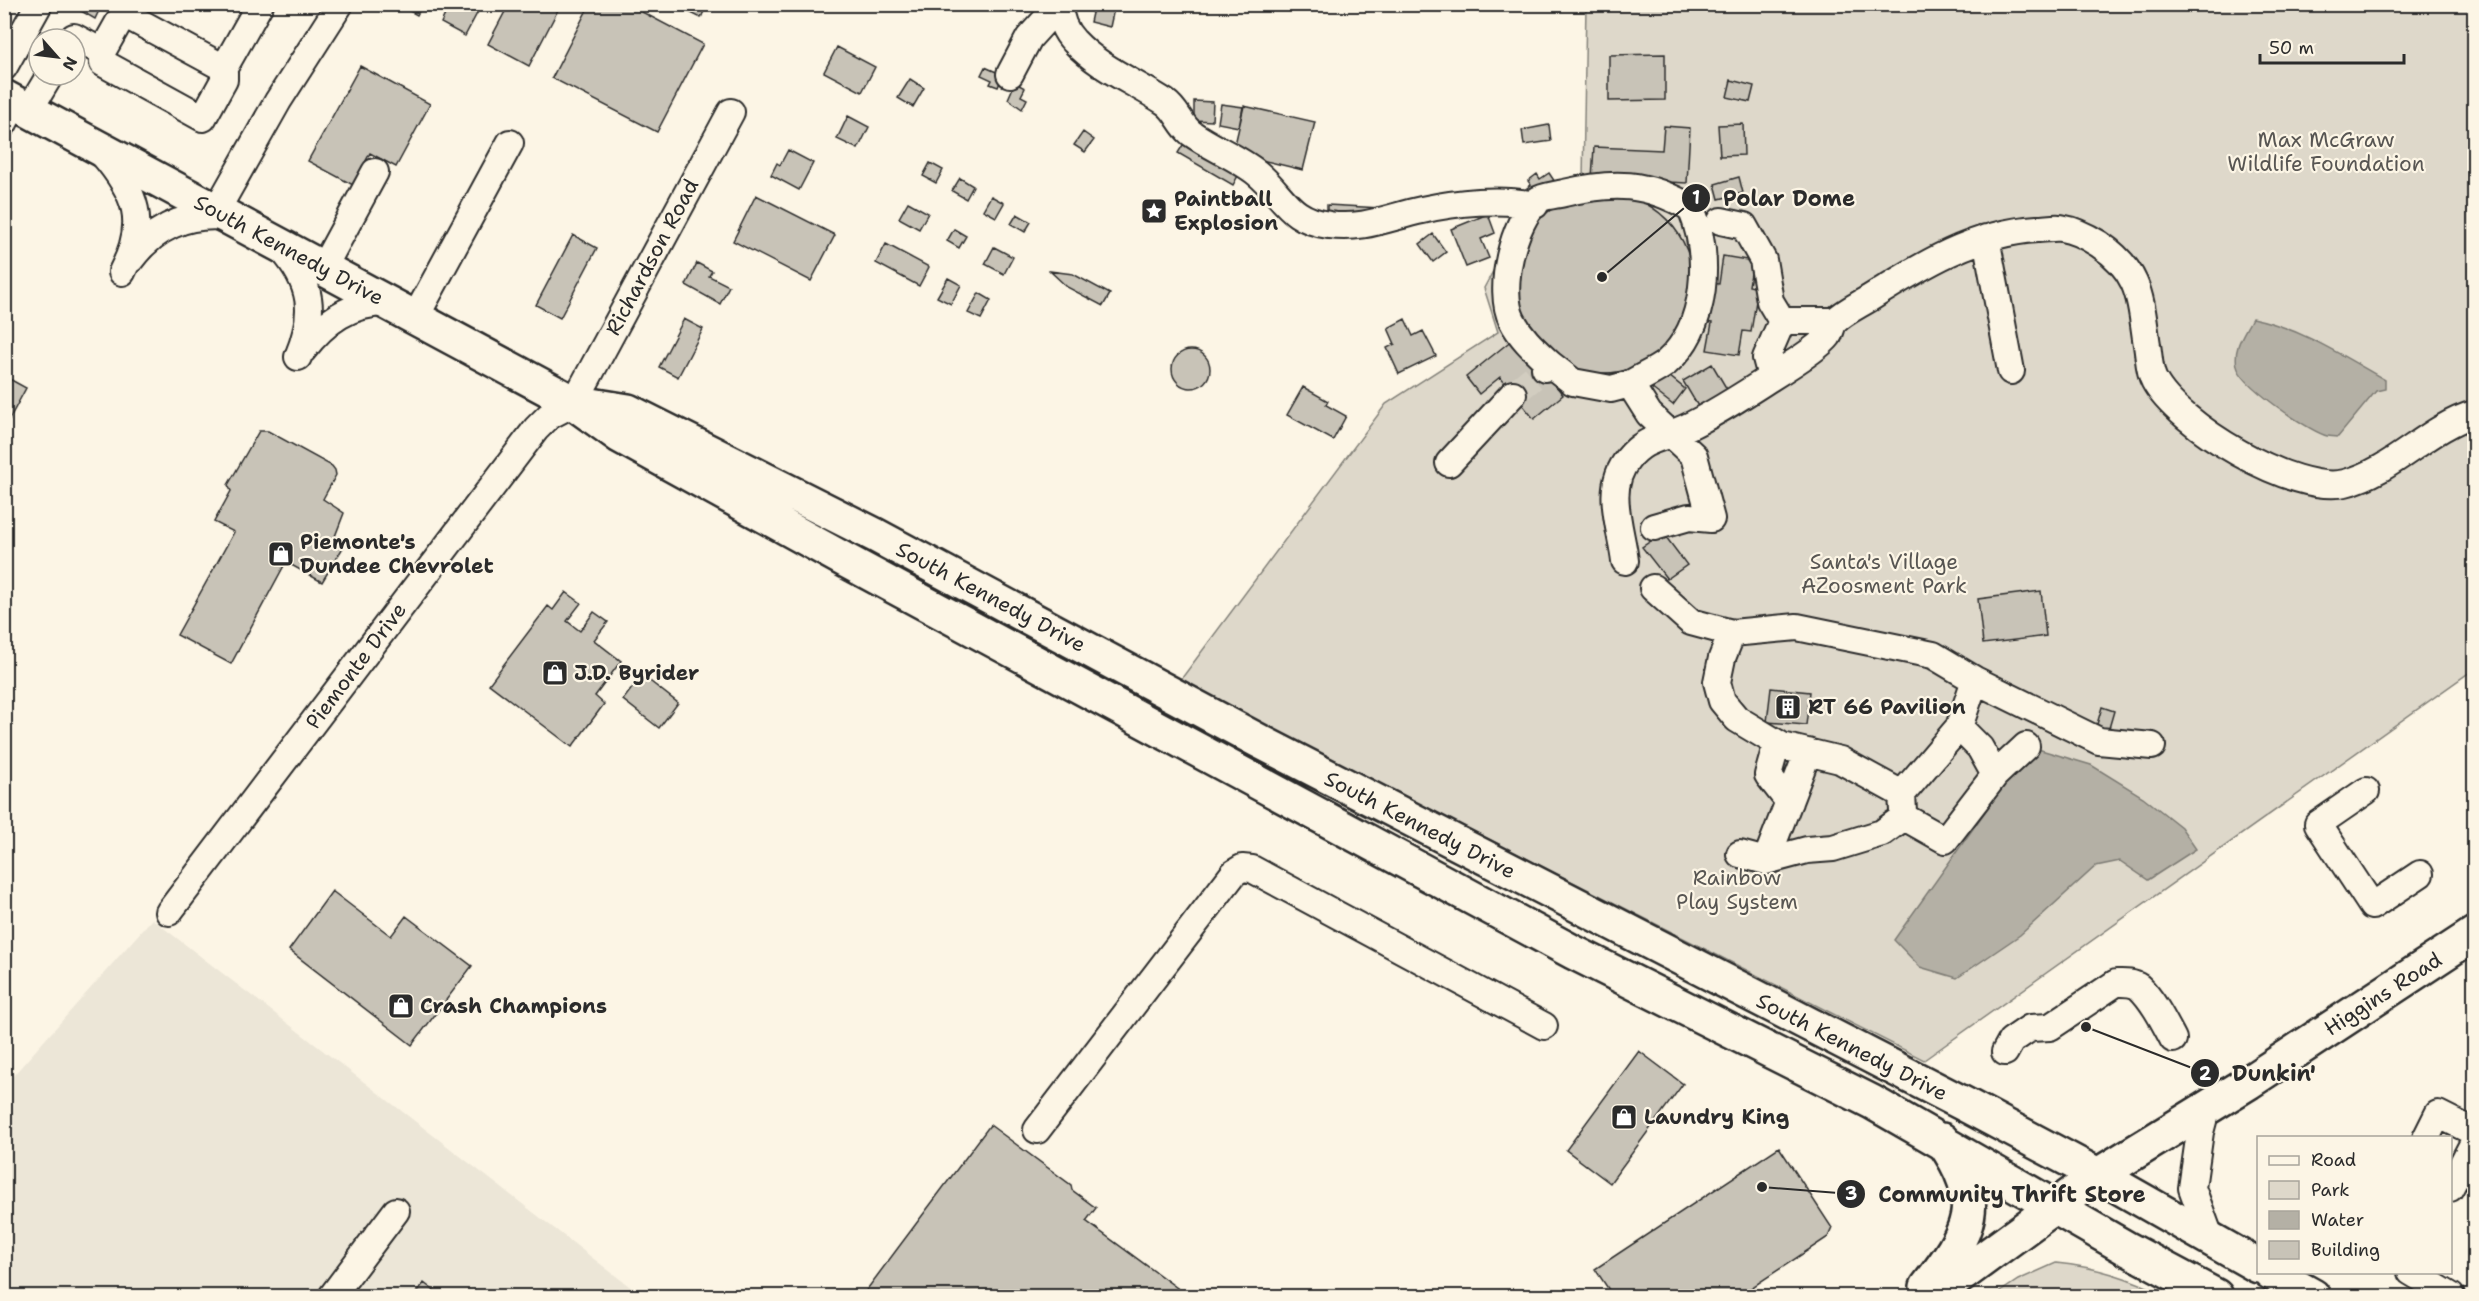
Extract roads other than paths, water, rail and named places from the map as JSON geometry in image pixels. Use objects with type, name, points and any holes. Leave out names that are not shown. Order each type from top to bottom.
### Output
[{"type":"main road","name":"South Kennedy Drive","points":[[13,108],[94,145],[574,403],[620,436],[903,592],[1573,952],[1872,1102],[1942,1140],[2126,1248],[2216,1296]]},
{"type":"main road","name":"South Kennedy Drive","points":[[574,403],[628,411],[897,547],[1259,741],[2098,1175],[2257,1265]]},
{"type":"main road","name":"Higgins Road","points":[[1933,1296],[2098,1175],[2258,1076],[2475,934]]},
{"type":"main road","points":[[1919,1296],[1955,1252],[1967,1227],[1968,1203],[1960,1166],[1942,1140]]},
{"type":"main road","points":[[2274,1274],[2313,1296]]},
{"type":"street","points":[[4,67],[39,4]]},
{"type":"street","points":[[224,68],[127,9],[102,52],[103,63],[203,117],[224,80],[224,68],[260,4]]},
{"type":"street","points":[[94,145],[125,183],[136,209],[135,240],[122,272],[150,238],[173,223],[193,217],[223,214],[278,100],[340,4]]},
{"type":"street","points":[[1010,74],[1029,38],[1059,5]]},
{"type":"street","points":[[1059,5],[1066,31],[1080,47],[1125,80],[1173,108],[1190,132],[1251,168],[1285,205],[1307,219],[1326,225],[1358,227],[1441,206],[1514,201],[1535,205]]},
{"type":"street","points":[[87,44],[102,52]]},
{"type":"street","points":[[13,108],[37,87]]},
{"type":"street","name":"Richardson Road","points":[[574,403],[731,112]]},
{"type":"street","points":[[415,318],[510,143]]},
{"type":"street","points":[[323,268],[375,172]]},
{"type":"street","points":[[1593,186],[1640,186],[1691,208],[1699,226],[1705,269],[1699,305],[1678,349],[1665,363],[1630,384],[1611,389],[1573,382],[1548,366],[1523,339],[1510,317],[1505,283],[1522,218],[1535,205],[1538,200],[1593,186]]},
{"type":"street","points":[[1721,221],[1743,226],[1763,260],[1770,302],[1782,321]]},
{"type":"street","points":[[1625,561],[1616,504],[1615,479],[1628,459],[1648,440],[1679,431],[1771,377],[1828,336],[1834,321],[1910,272],[1950,251],[1986,237],[2026,230],[2060,228],[2089,237],[2122,261],[2133,278],[2139,298],[2152,379],[2191,420],[2242,455],[2277,472],[2304,479],[2341,484],[2369,474],[2399,458],[2435,432],[2458,419],[2475,414]]},
{"type":"street","points":[[1986,237],[2011,371]]},
{"type":"street","points":[[278,243],[300,271],[309,300],[309,323],[298,357],[316,332],[335,317],[364,305],[387,303]]},
{"type":"street","points":[[1782,321],[1813,319],[1834,321]]},
{"type":"street","points":[[1771,377],[1766,358],[1782,321]]},
{"type":"street","points":[[1630,384],[1649,414],[1694,456],[1711,519],[1689,517],[1654,527]]},
{"type":"street","points":[[1449,463],[1513,394]]},
{"type":"street","name":"Piemonte Drive","points":[[169,912],[536,429],[549,416],[574,403]]},
{"type":"street","points":[[897,547],[903,592]]},
{"type":"street","points":[[1653,588],[1691,622],[1732,633],[1797,627],[1933,655],[1976,680],[2098,741],[2152,746]]},
{"type":"street","points":[[1732,633],[1722,658],[1717,682],[1722,701],[1737,719],[1777,743],[1840,760],[1945,840],[1995,775],[2026,746]]},
{"type":"street","points":[[1740,854],[1766,861],[1807,850],[1833,848],[1882,833],[1959,728],[1976,680]]},
{"type":"street","points":[[1959,728],[1980,748],[1995,775]]},
{"type":"street","points":[[1777,743],[1768,775],[1789,802]]},
{"type":"street","points":[[1766,861],[1808,752]]},
{"type":"street","points":[[2366,791],[2318,824],[2372,906],[2420,874]]},
{"type":"street","points":[[1037,1130],[1234,873],[1242,868],[1252,869],[1544,1026]]},
{"type":"street","points":[[2006,1052],[2011,1041],[2030,1028],[2050,1028],[2116,983],[2128,982],[2138,986],[2162,1018],[2173,1039]]},
{"type":"street","points":[[2207,1106],[2200,1132],[2192,1188],[2211,1240]]},
{"type":"street","points":[[2427,1136],[2438,1114],[2475,1132]]},
{"type":"street","points":[[2452,1186],[2475,1142]]},
{"type":"street","points":[[332,1296],[396,1211]]},
{"type":"street","points":[[2414,1274],[2451,1296]]},
{"type":"water","points":[[2252,318],[2287,329],[2337,352],[2385,380],[2385,389],[2376,391],[2338,437],[2326,436],[2315,431],[2275,405],[2249,384],[2241,374],[2237,366],[2237,353],[2240,341]]},
{"type":"water","points":[[2031,747],[2091,765],[2143,797],[2181,827],[2196,849],[2148,880],[2120,861],[2096,866],[2020,935],[1957,978],[1920,967],[1894,940]]},
{"type":"tunnel","points":[[1513,394],[1545,368]]},
{"type":"place","name":"Paintball Explosion","points":[[1154,211]]},
{"type":"place","name":"Polar Dome","points":[[1602,277]]},
{"type":"place","name":"Piemonte's Dundee Chevrolet","points":[[281,554]]},
{"type":"place","name":"J.D. Byrider","points":[[555,673]]},
{"type":"place","name":"RT 66 Pavilion","points":[[1788,707]]},
{"type":"place","name":"Crash Champions","points":[[401,1006]]},
{"type":"place","name":"Dunkin'","points":[[2086,1027]]},
{"type":"place","name":"Laundry King","points":[[1624,1117]]},
{"type":"place","name":"Community Thrift Store","points":[[1762,1187]]},
{"type":"park label","name":"Max McGraw Wildlife Foundation","points":[[2326,152]]},
{"type":"park label","name":"Santa's Village AZoosment Park","points":[[1884,574]]},
{"type":"park label","name":"Rainbow Play System","points":[[1737,890]]}]
